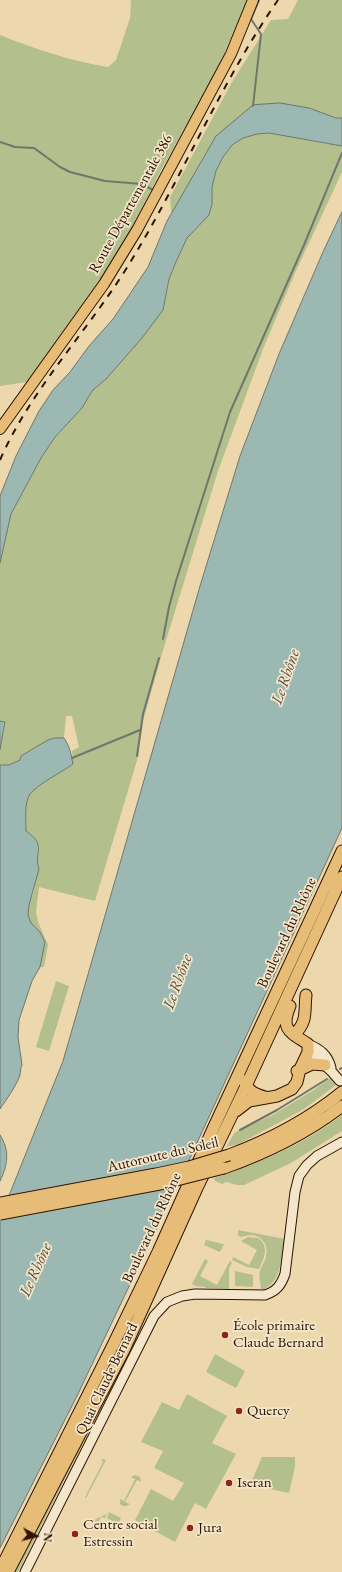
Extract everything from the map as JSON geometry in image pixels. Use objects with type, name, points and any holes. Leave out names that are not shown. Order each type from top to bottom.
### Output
[{"type":"highway","name":"Boulevard du Rhône","points":[[0,1570],[116,1338],[342,851]]},
{"type":"highway","name":"Boulevard du Rhône","points":[[8,1572],[124,1350],[189,1204],[233,1114],[342,877]]},
{"type":"highway","points":[[265,1097],[252,1092],[246,1086],[244,1080],[246,1072],[294,968],[317,904]]},
{"type":"highway","points":[[233,1114],[248,1101],[283,1095],[292,1089],[297,1082],[300,1069],[308,1052],[308,1044],[288,1031],[285,1025],[285,1018],[298,986],[298,975]]},
{"type":"highway","points":[[294,1035],[302,1025],[305,1015],[306,995]]},
{"type":"highway","points":[[192,1177],[217,1132],[235,1092],[239,1088],[246,1086],[270,1091],[281,1088],[289,1083],[300,1069],[312,1064],[328,1068]]},
{"type":"highway","name":"Autoroute du Soleil","points":[[0,1203],[163,1173],[229,1155],[287,1129],[305,1118],[341,1086]]},
{"type":"highway","name":"Autoroute du Soleil","points":[[0,1214],[157,1185],[224,1168],[291,1140],[342,1106]]},
{"type":"main road","name":"Route Départementale 386","points":[[0,429],[104,284],[137,230],[231,54],[253,0]]},
{"type":"main road","points":[[308,1044],[320,1049],[330,1062],[328,1068],[341,1086]]},
{"type":"main road","points":[[330,1148],[342,1138]]},
{"type":"main road","points":[[330,1148],[342,1142]]},
{"type":"main road","name":"Quai Claude Bernard","points":[[24,1572],[114,1397],[148,1327],[158,1311],[167,1302],[186,1295],[265,1295],[277,1289],[285,1274],[295,1192],[299,1176],[307,1165],[317,1156],[330,1148]]},
{"type":"green space","points":[[131,0],[247,0],[218,68],[160,172],[132,227],[101,279],[27,382],[0,386],[0,35],[53,54],[108,67],[116,60],[130,18]]},
{"type":"green space","points":[[298,0],[342,0],[342,118],[336,118],[309,108],[216,136],[172,213],[170,197],[232,82],[271,20],[288,19]]},
{"type":"green space","points":[[269,133],[342,146],[342,172],[295,273],[263,349],[218,471],[161,657],[143,721],[138,757],[95,901],[39,887],[36,912],[38,922],[48,945],[44,967],[40,967],[44,942],[40,932],[31,923],[28,915],[29,905],[34,891],[39,847],[30,833],[26,831],[27,802],[30,794],[34,790],[73,764],[72,751],[79,747],[72,716],[66,716],[64,738],[55,738],[21,756],[20,760],[9,765],[0,765],[0,749],[5,723],[0,721],[0,563],[11,514],[41,458],[55,437],[82,408],[92,391],[106,379],[142,338],[165,301],[169,279],[187,238],[209,215],[212,204],[212,187],[216,171],[223,157],[232,145],[243,138],[257,134]]},
{"type":"green space","points":[[56,981],[69,986],[49,1051],[36,1047]]},
{"type":"green space","points":[[330,1078],[336,1085],[304,1109],[239,1144],[226,1147],[235,1132],[271,1116]]},
{"type":"green space","points":[[342,1115],[342,1131],[291,1163],[244,1185],[226,1182],[222,1184],[215,1181],[214,1178],[248,1166],[297,1144]]},
{"type":"green space","points":[[238,1230],[285,1239],[277,1276],[268,1287],[261,1290],[259,1278],[259,1273],[265,1261],[267,1251],[264,1242],[257,1236],[238,1236]]},
{"type":"green space","points":[[248,1237],[258,1238],[264,1245],[265,1253],[259,1269],[247,1267],[232,1260],[233,1257],[249,1265],[257,1250],[241,1241]]},
{"type":"green space","points":[[206,1240],[224,1244],[220,1252],[204,1245]]},
{"type":"green space","points":[[205,1259],[208,1261],[200,1276],[217,1285],[230,1261],[232,1262],[229,1269],[229,1289],[206,1288],[192,1284]]},
{"type":"green space","points":[[235,1271],[253,1275],[253,1287],[235,1286]]},
{"type":"green space","points":[[215,1354],[245,1371],[236,1388],[206,1372]]},
{"type":"green space","points":[[109,1387],[111,1388],[18,1572],[15,1572]]},
{"type":"green space","points":[[187,1394],[227,1416],[212,1443],[236,1454],[206,1509],[195,1503],[175,1542],[135,1520],[151,1489],[173,1501],[184,1483],[154,1468],[163,1451],[141,1442],[162,1402],[179,1410]]},
{"type":"green space","points":[[262,1457],[295,1457],[295,1467],[289,1493],[250,1485]]},
{"type":"green space","points":[[101,1460],[106,1460],[86,1498],[85,1497],[103,1462]]},
{"type":"green space","points":[[135,1475],[140,1477],[141,1482],[137,1480],[125,1502],[130,1504],[122,1506],[120,1504],[120,1499],[124,1501],[135,1479],[131,1477]]},
{"type":"green space","points":[[109,1512],[121,1518],[117,1526],[115,1525],[116,1523],[107,1518]]},
{"type":"green space","points":[[107,1514],[105,1518],[101,1517],[96,1526],[98,1527],[96,1530],[91,1527],[96,1519]]},
{"type":"water","points":[[280,103],[309,108],[336,118],[342,118],[342,146],[269,133],[257,134],[243,138],[232,145],[223,157],[216,171],[212,187],[212,204],[209,215],[187,238],[176,262],[169,279],[163,310],[142,338],[106,379],[92,391],[82,408],[55,437],[41,458],[11,514],[0,563],[0,496],[16,456],[39,411],[53,390],[70,372],[89,346],[113,319],[148,267],[167,221],[216,136],[253,105]]},
{"type":"water","name":"Le Rhône","points":[[342,212],[342,828],[190,1158],[77,1396],[0,1548],[0,1218],[63,1061],[200,586],[240,456],[279,354]]},
{"type":"water","points":[[0,721],[5,722],[0,749]]},
{"type":"water","points":[[64,738],[69,748],[73,764],[34,790],[30,794],[27,802],[26,831],[33,836],[38,845],[39,869],[29,905],[28,915],[31,923],[40,932],[45,942],[40,967],[32,981],[19,1020],[18,1037],[22,1065],[19,1079],[0,1109],[0,765],[9,765],[20,760],[21,756],[48,740]]},
{"type":"water","points":[[0,1135],[7,1152],[7,1158],[5,1169],[0,1181]]},
{"type":"waterway","points":[[253,106],[261,34],[251,19],[259,0]]},
{"type":"waterway","points":[[0,142],[15,147],[34,148],[60,167],[70,172],[105,181],[142,184],[153,190]]},
{"type":"waterway","points":[[163,639],[176,581],[230,412],[304,245],[342,153]]},
{"type":"waterway","points":[[137,756],[143,714],[159,658]]},
{"type":"waterway","points":[[72,758],[140,730]]},
{"type":"waterway","points":[[240,1130],[277,1110],[327,1079]]},
{"type":"railway","points":[[0,460],[13,433],[28,408],[98,311],[131,261],[168,196],[238,63],[278,0]]},
{"type":"place","name":"École primaire Claude Bernard","points":[[225,1335]]},
{"type":"place","name":"Quercy","points":[[239,1411]]},
{"type":"place","name":"Iseran","points":[[229,1483]]},
{"type":"place","name":"Jura","points":[[190,1528]]},
{"type":"place","name":"Centre social Estressin","points":[[75,1534]]}]
